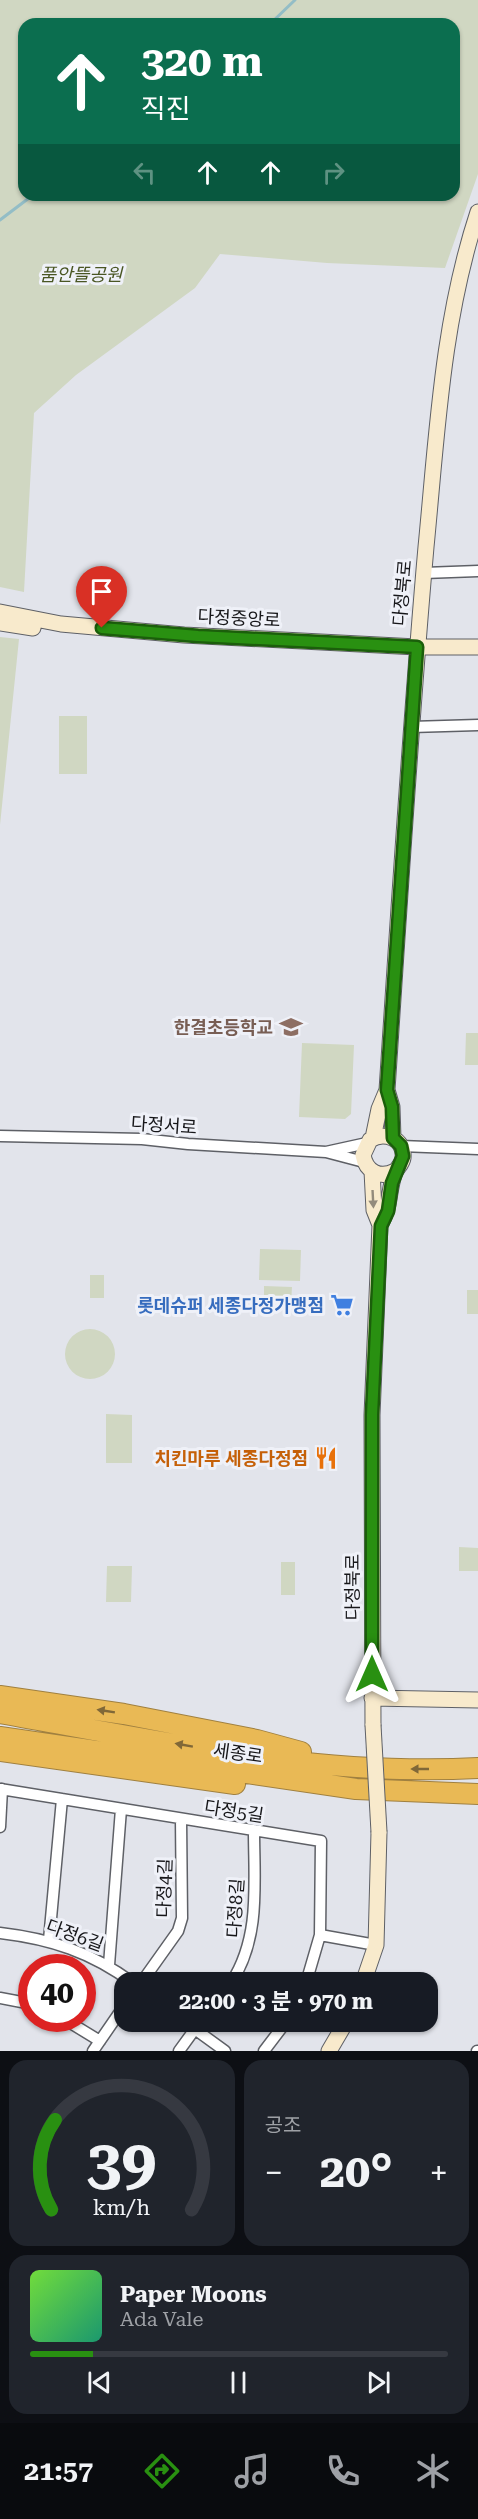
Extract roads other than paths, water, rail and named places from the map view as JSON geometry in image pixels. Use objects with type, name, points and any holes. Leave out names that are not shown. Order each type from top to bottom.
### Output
[{"type":"highway","points":[[0,1696],[124,1714],[257,1740],[368,1769]]},
{"type":"highway","name":"세종로","points":[[0,1713],[238,1754],[368,1769],[478,1768]]},
{"type":"highway","name":"세종로","points":[[0,1737],[356,1789],[472,1794]]},
{"type":"highway","points":[[0,1751],[330,1795],[400,1799],[472,1794]]},
{"type":"street","name":"다정북로","points":[[387,1090],[411,727],[441,385],[456,291],[478,213]]},
{"type":"street","points":[[424,573],[478,572]]},
{"type":"street","name":"다정중앙로","points":[[0,612],[61,624],[198,636],[417,652],[478,647]]},
{"type":"street","name":"다정중앙로","points":[[0,623],[73,634],[478,655]]},
{"type":"street","points":[[411,727],[478,726]]},
{"type":"street","points":[[381,1226],[374,1210],[368,1166],[363,1155],[387,1090]]},
{"type":"street","points":[[381,1226],[388,1211],[398,1166],[392,1107],[387,1090]]},
{"type":"street","points":[[326,1152],[387,1135],[397,1142],[438,1149],[478,1149]]},
{"type":"street","name":"다정서로","points":[[0,1136],[142,1138],[188,1144],[326,1152]]},
{"type":"street","points":[[326,1152],[368,1166],[383,1175],[417,1154],[438,1149]]},
{"type":"street","name":"다정북로","points":[[367,1972],[376,1945],[379,1832],[372,1698],[372,1415],[381,1226]]},
{"type":"street","points":[[372,1698],[478,1700]]},
{"type":"street","points":[[0,1827],[1,1789]]},
{"type":"street","name":"다정5길","points":[[1,1789],[321,1840],[320,1935],[309,1972]]},
{"type":"street","points":[[49,1940],[62,1799]]},
{"type":"street","points":[[109,1965],[122,1809]]},
{"type":"street","name":"다정4길","points":[[149,1972],[178,1931],[182,1918],[181,1819]]},
{"type":"street","name":"다정8길","points":[[237,1972],[249,1949],[252,1937],[254,1830]]},
{"type":"street","name":"다정6길","points":[[0,1933],[49,1940],[109,1965],[118,1972]]},
{"type":"street","points":[[320,1935],[376,1945]]},
{"type":"street","points":[[0,1998],[18,2001]]},
{"type":"street","points":[[93,2051],[114,2021]]},
{"type":"street","points":[[85,2032],[100,2041]]},
{"type":"street","points":[[179,2051],[189,2032]]},
{"type":"street","points":[[202,2032],[225,2051]]},
{"type":"street","points":[[264,2051],[278,2032]]},
{"type":"street","points":[[329,2051],[340,2032]]},
{"type":"waterway","points":[[276,18],[295,0]]},
{"type":"waterway","points":[[0,220],[25,201]]},
{"type":"place","name":"한결초등학교","points":[[291,1027]]},
{"type":"place","name":"롯데슈퍼 세종다정가맹점","points":[[342,1305]]},
{"type":"place","name":"치킨마루 세종다정점","points":[[326,1458]]},
{"type":"park label","name":"품안뜰공원","points":[[81,274]]}]
